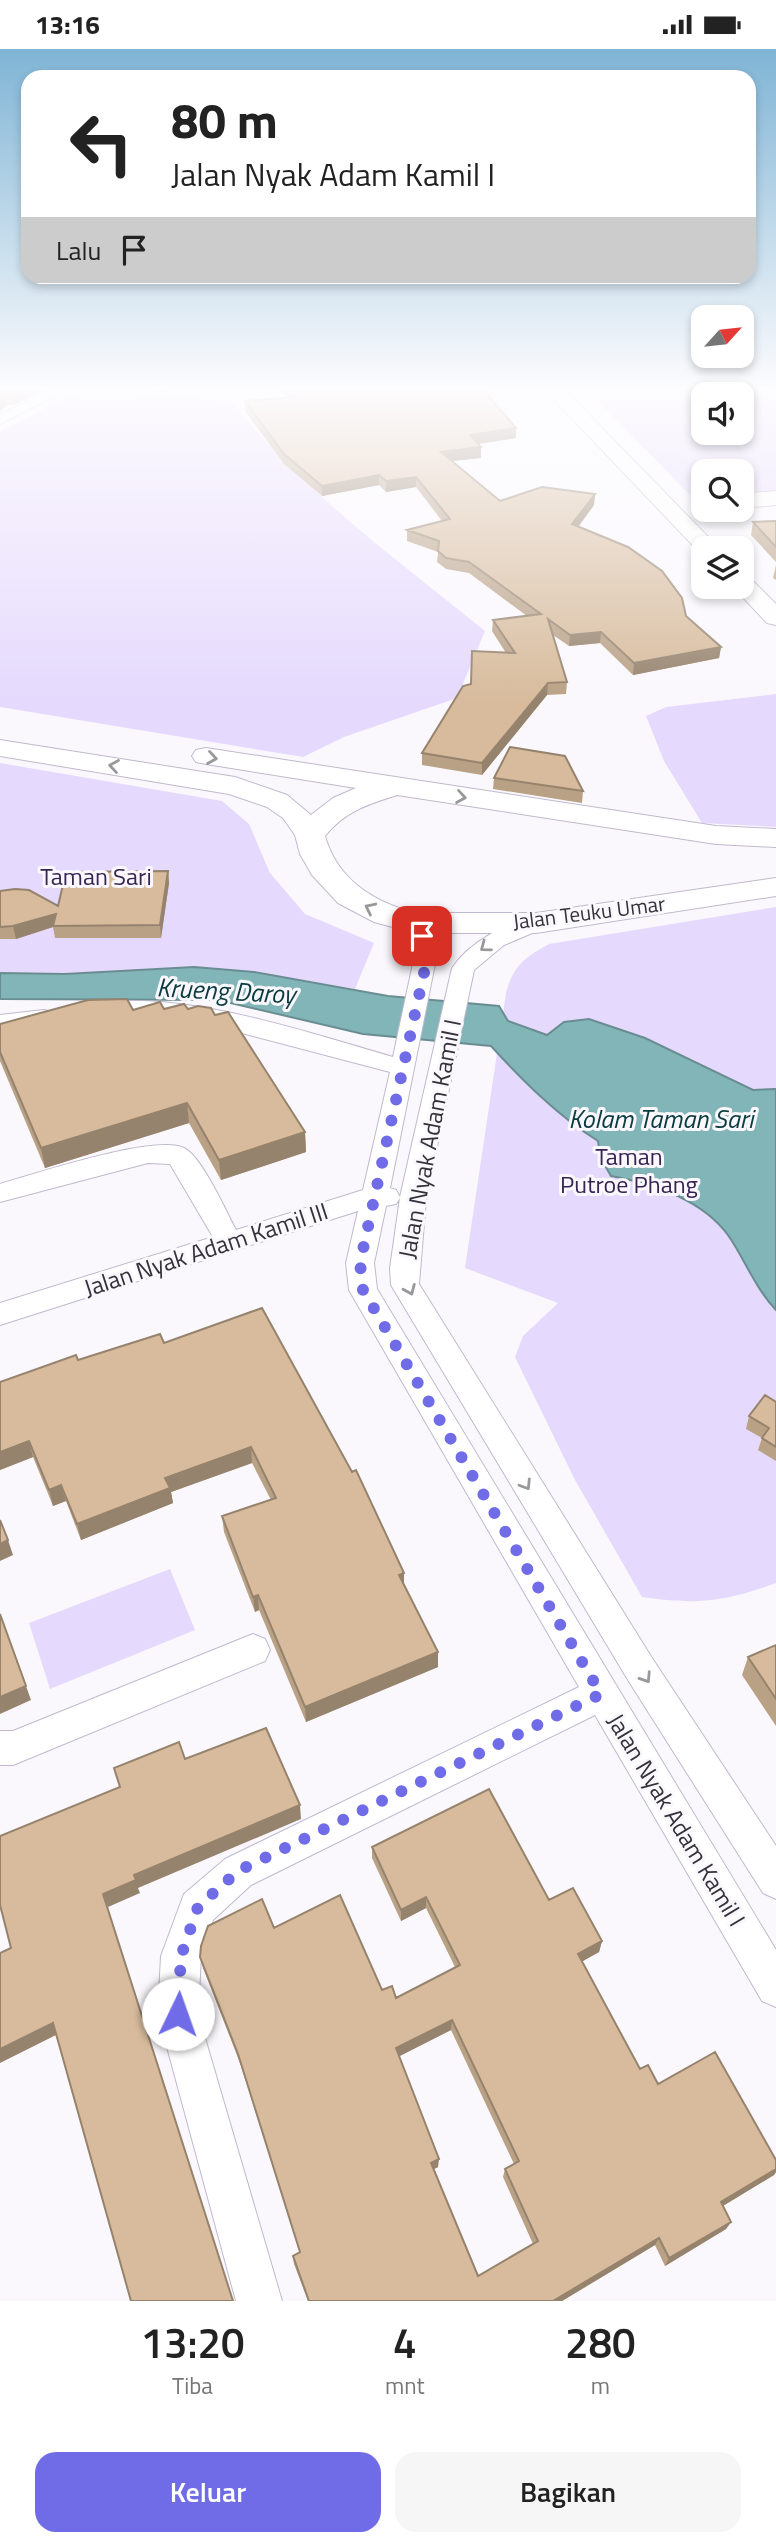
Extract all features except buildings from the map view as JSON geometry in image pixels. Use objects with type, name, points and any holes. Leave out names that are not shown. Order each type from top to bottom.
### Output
[{"type":"highway","points":[[654,492],[697,536]]},
{"type":"highway","points":[[754,500],[776,498]]},
{"type":"highway","points":[[668,506],[691,504]]},
{"type":"highway","points":[[767,600],[776,618]]},
{"type":"highway","points":[[0,723],[394,787],[716,835],[776,838]]},
{"type":"highway","name":"Jalan Teuku Umar","points":[[0,748],[234,786],[277,801],[293,812],[310,835],[315,854],[328,875],[349,896],[368,908],[415,923],[536,923],[776,887]]},
{"type":"highway","points":[[310,835],[322,818],[342,803],[361,794],[394,787]]},
{"type":"highway","points":[[716,835],[739,893]]},
{"type":"street","name":"Jalan Nyak Adam Kamil I","points":[[415,923],[426,954],[360,1263],[363,1290],[776,1987]]},
{"type":"street","name":"Jalan Nyak Adam Kamil I","points":[[536,923],[496,939],[477,952],[463,968],[413,1199],[404,1268],[405,1285],[640,1669],[776,1880]]},
{"type":"street","points":[[0,1023],[125,1009],[184,1014],[405,1059]]},
{"type":"street","points":[[0,1193],[148,1154],[177,1155],[187,1166],[230,1243]]},
{"type":"street","name":"Jalan Nyak Adam Kamil III","points":[[0,1314],[375,1196],[413,1199]]},
{"type":"street","points":[[0,1748],[13,1748],[253,1650]]},
{"type":"street","points":[[259,2301],[178,2014],[181,1956],[198,1907],[238,1871],[601,1694]]},
{"type":"green space","points":[[0,492],[317,492],[485,631],[457,698],[344,737],[303,757],[0,707]]},
{"type":"green space","points":[[776,694],[776,827],[702,823],[664,761],[646,716],[666,707]]},
{"type":"green space","name":"Taman Sari","points":[[0,763],[222,801],[249,824],[270,873],[305,914],[374,943],[355,989],[254,972],[194,967],[65,974],[0,973]]},
{"type":"green space","name":"Taman Putroe Phang","points":[[776,907],[776,1583],[710,1600],[679,1601],[642,1597],[575,1480],[515,1357],[523,1336],[558,1303],[465,1268],[506,993],[512,976],[521,963],[549,944]]},
{"type":"green space","points":[[170,1569],[195,1630],[50,1689],[29,1623]]},
{"type":"water","name":"Kolam Taman Sari","points":[[194,967],[254,972],[388,996],[499,1006],[508,1021],[547,1035],[564,1022],[589,1019],[645,1038],[753,1090],[776,1089],[776,1310],[758,1286],[732,1241],[709,1215],[662,1190],[611,1176],[600,1157],[598,1141],[541,1097],[491,1046],[363,1034],[218,1000],[0,999],[0,973],[65,974]]},
{"type":"route","points":[[178,2014],[181,1956],[198,1907],[238,1871],[601,1694],[363,1290],[360,1263],[424,973],[426,954],[422,936]]},
{"type":"water label","name":"Krueng Daroy","points":[[226,991]]}]
